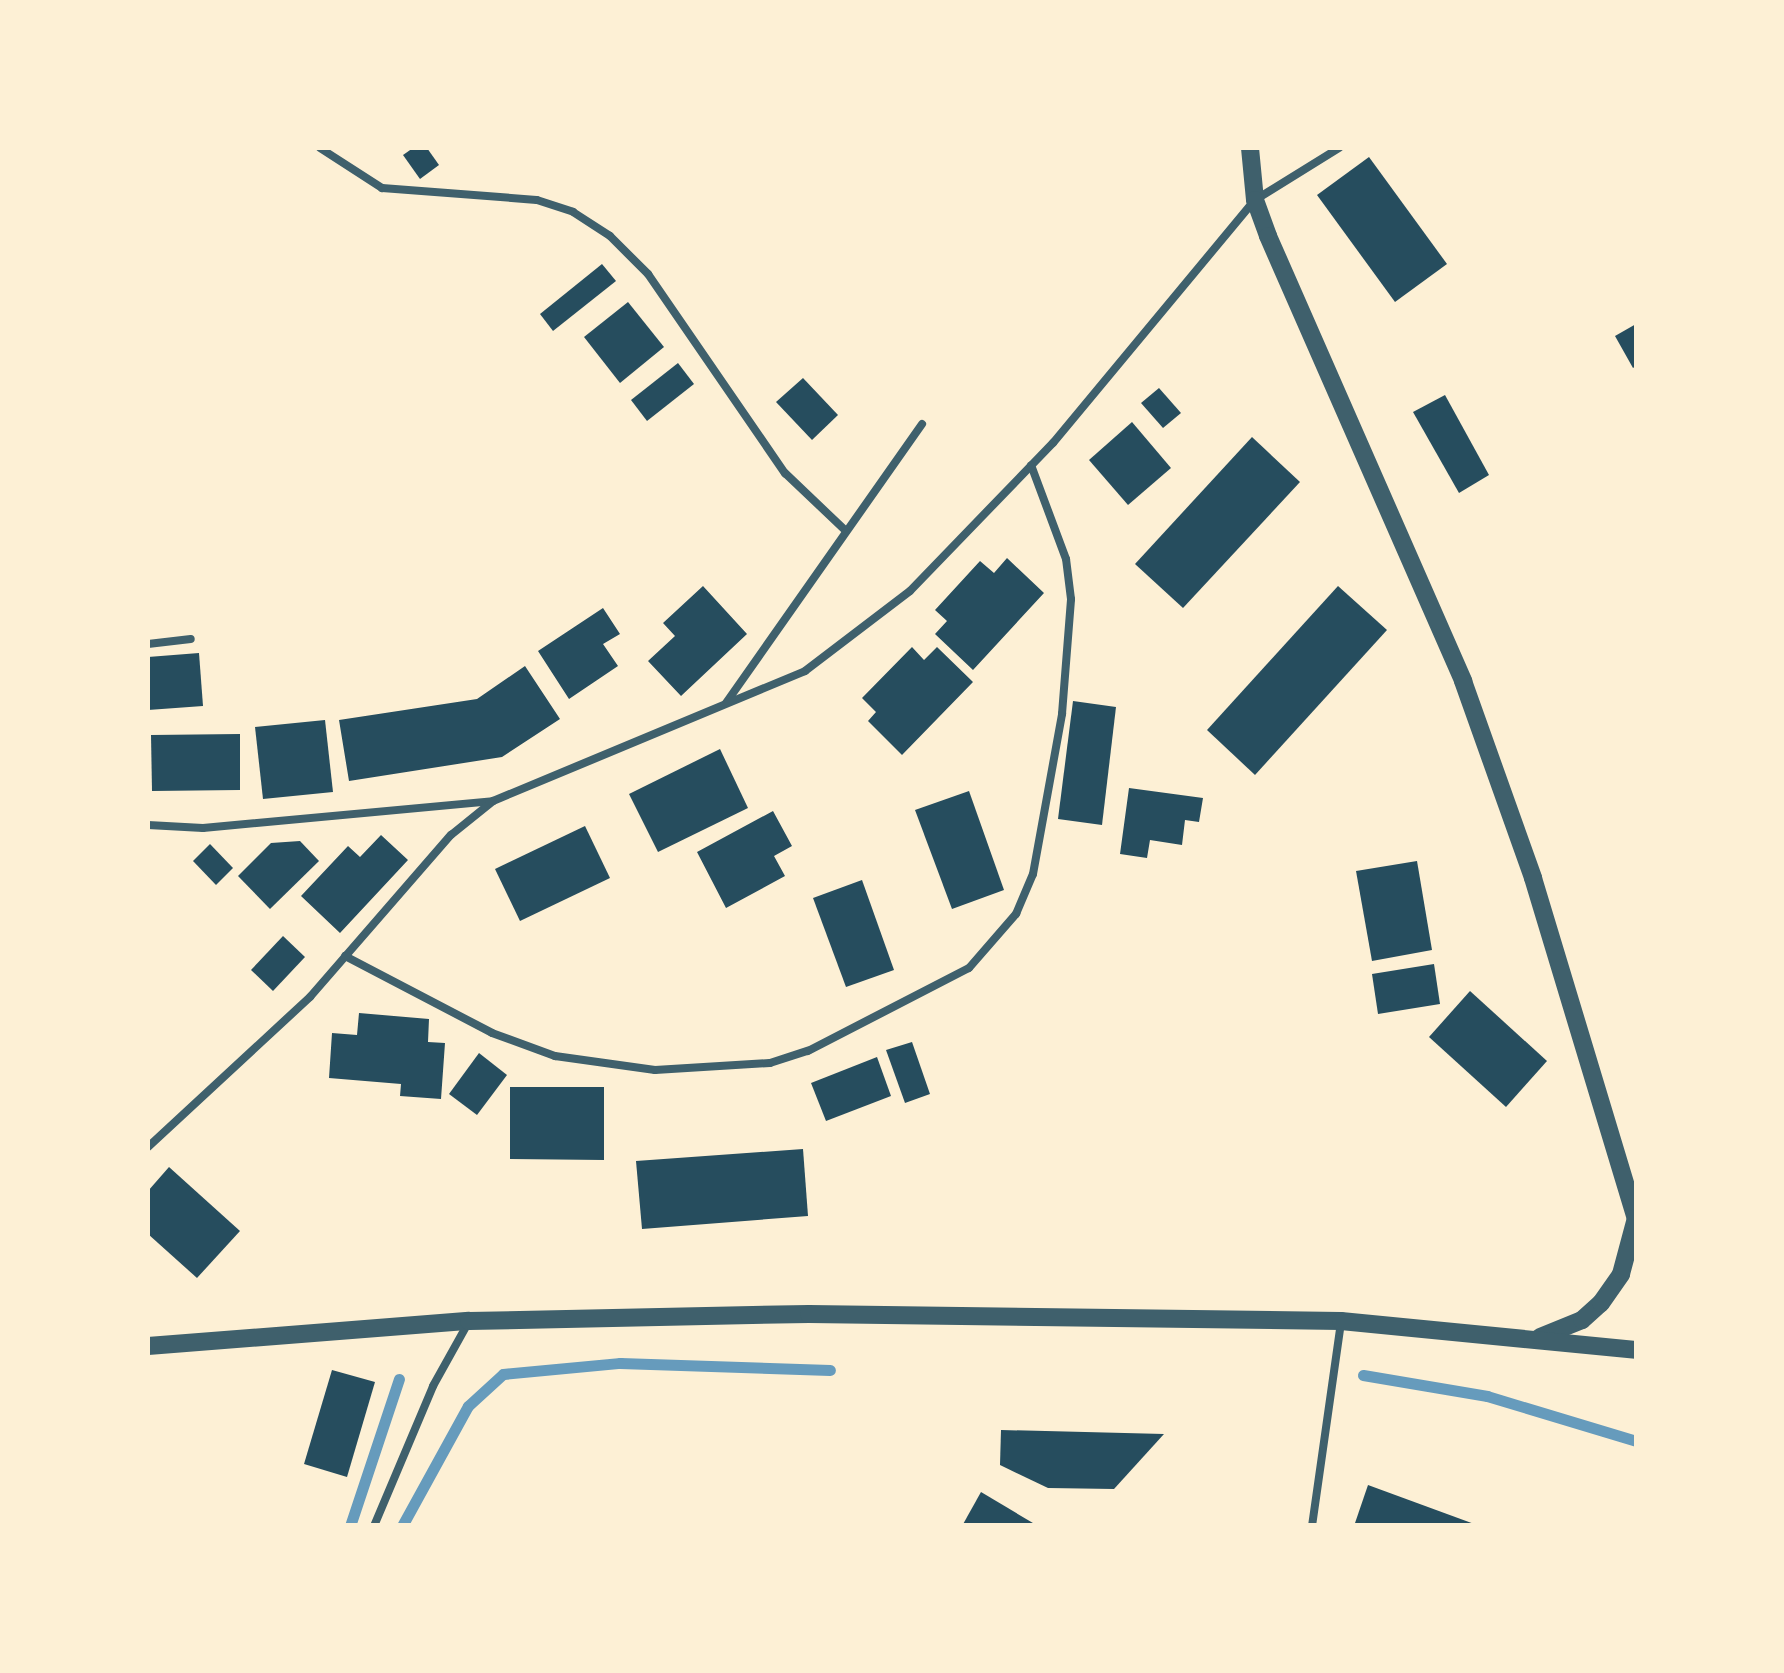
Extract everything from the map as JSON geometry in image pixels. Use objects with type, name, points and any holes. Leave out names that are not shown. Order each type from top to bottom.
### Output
[{"type":"street","points":[[1250,148],[1255,200],[1464,681],[1533,878],[1636,1219],[1621,1274],[1601,1303],[1582,1320],[1535,1338]]},
{"type":"street","points":[[1620,1166],[1636,1180]]},
{"type":"street","points":[[148,1346],[470,1321],[808,1314],[1342,1322],[1636,1350]]},
{"type":"lane","points":[[320,148],[382,188],[536,200],[610,236],[648,274],[785,473],[846,531]]},
{"type":"lane","points":[[148,825],[203,828],[493,801],[805,672],[857,636],[910,591],[1031,465],[1255,200],[1339,148]]},
{"type":"lane","points":[[724,707],[922,424]]},
{"type":"lane","points":[[345,956],[492,1033],[555,1056],[655,1070],[770,1063],[808,1052],[969,968],[1016,914],[1033,874],[1062,714],[1071,600],[1066,560],[1031,465]]},
{"type":"lane","points":[[148,644],[192,639]]},
{"type":"lane","points":[[148,1147],[310,997],[451,835],[493,801]]},
{"type":"lane","points":[[374,1526],[433,1386],[470,1321]]},
{"type":"lane","points":[[1312,1526],[1342,1322]]},
{"type":"building","points":[[413,148],[427,148],[439,165],[420,179],[403,155]]},
{"type":"building","points":[[1369,157],[1447,264],[1395,302],[1317,195]]},
{"type":"building","points":[[602,264],[616,281],[553,331],[540,314]]},
{"type":"building","points":[[628,302],[664,347],[620,383],[584,337]]},
{"type":"building","points":[[1636,324],[1636,366],[1633,368],[1615,336]]},
{"type":"building","points":[[678,363],[694,384],[647,421],[631,400]]},
{"type":"building","points":[[803,378],[838,415],[812,440],[776,402]]},
{"type":"building","points":[[1159,388],[1181,413],[1163,428],[1141,403]]},
{"type":"building","points":[[1445,395],[1489,475],[1459,493],[1413,412]]},
{"type":"building","points":[[1132,422],[1171,468],[1128,505],[1089,460]]},
{"type":"building","points":[[1252,437],[1300,482],[1183,608],[1135,564]]},
{"type":"building","points":[[1007,558],[1044,593],[973,670],[935,634],[947,621],[935,610],[980,561],[994,573]]},
{"type":"building","points":[[703,586],[747,634],[681,696],[648,661],[675,636],[663,623]]},
{"type":"building","points":[[1338,586],[1387,630],[1255,775],[1207,730]]},
{"type":"building","points":[[603,608],[620,634],[603,644],[618,666],[569,699],[538,651]]},
{"type":"building","points":[[912,647],[924,660],[937,647],[973,682],[902,755],[868,721],[876,712],[862,698]]},
{"type":"building","points":[[199,653],[203,706],[148,710],[148,657]]},
{"type":"building","points":[[525,666],[560,719],[502,757],[349,781],[339,720],[477,699]]},
{"type":"building","points":[[1073,701],[1116,707],[1102,825],[1058,819]]},
{"type":"building","points":[[325,720],[333,792],[263,799],[255,727]]},
{"type":"building","points":[[240,734],[240,790],[152,791],[151,735]]},
{"type":"building","points":[[720,749],[748,808],[658,852],[629,794]]},
{"type":"building","points":[[1129,788],[1203,798],[1199,822],[1185,820],[1182,845],[1150,840],[1147,858],[1120,854]]},
{"type":"building","points":[[969,791],[1004,890],[952,909],[915,810]]},
{"type":"building","points":[[773,811],[792,846],[774,856],[785,876],[726,908],[697,852]]},
{"type":"building","points":[[585,826],[610,878],[520,921],[495,869]]},
{"type":"building","points":[[381,835],[408,860],[340,933],[301,896],[348,846],[360,857]]},
{"type":"building","points":[[300,841],[319,861],[270,909],[238,876],[271,843]]},
{"type":"building","points":[[210,844],[233,868],[216,885],[193,861]]},
{"type":"building","points":[[1417,861],[1432,950],[1372,961],[1356,871]]},
{"type":"building","points":[[862,880],[894,970],[846,987],[813,898]]},
{"type":"building","points":[[283,936],[305,957],[273,991],[251,970]]},
{"type":"building","points":[[1434,964],[1440,1004],[1378,1014],[1372,974]]},
{"type":"building","points":[[1470,991],[1547,1061],[1506,1107],[1429,1037]]},
{"type":"building","points":[[359,1013],[429,1019],[428,1042],[445,1043],[441,1099],[400,1096],[401,1084],[329,1078],[332,1033],[357,1035]]},
{"type":"building","points":[[912,1042],[930,1094],[905,1103],[886,1050]]},
{"type":"building","points":[[479,1053],[507,1075],[477,1115],[449,1094]]},
{"type":"building","points":[[877,1057],[891,1096],[826,1121],[811,1083]]},
{"type":"building","points":[[510,1087],[604,1087],[604,1160],[510,1159]]},
{"type":"building","points":[[803,1149],[808,1216],[642,1229],[636,1161]]},
{"type":"building","points":[[169,1167],[240,1231],[197,1278],[148,1234],[148,1191]]},
{"type":"building","points":[[332,1370],[375,1382],[347,1477],[304,1464]]},
{"type":"building","points":[[1001,1430],[1164,1434],[1114,1489],[1048,1488],[1000,1465]]},
{"type":"building","points":[[1368,1485],[1477,1525],[1477,1526],[1354,1526]]},
{"type":"building","points":[[981,1492],[1038,1526],[962,1526]]},
{"type":"waterway","points":[[402,1526],[468,1406],[503,1374],[620,1363],[830,1370]]},
{"type":"waterway","points":[[1363,1375],[1487,1396],[1636,1441]]},
{"type":"waterway","points":[[350,1526],[399,1379]]}]
